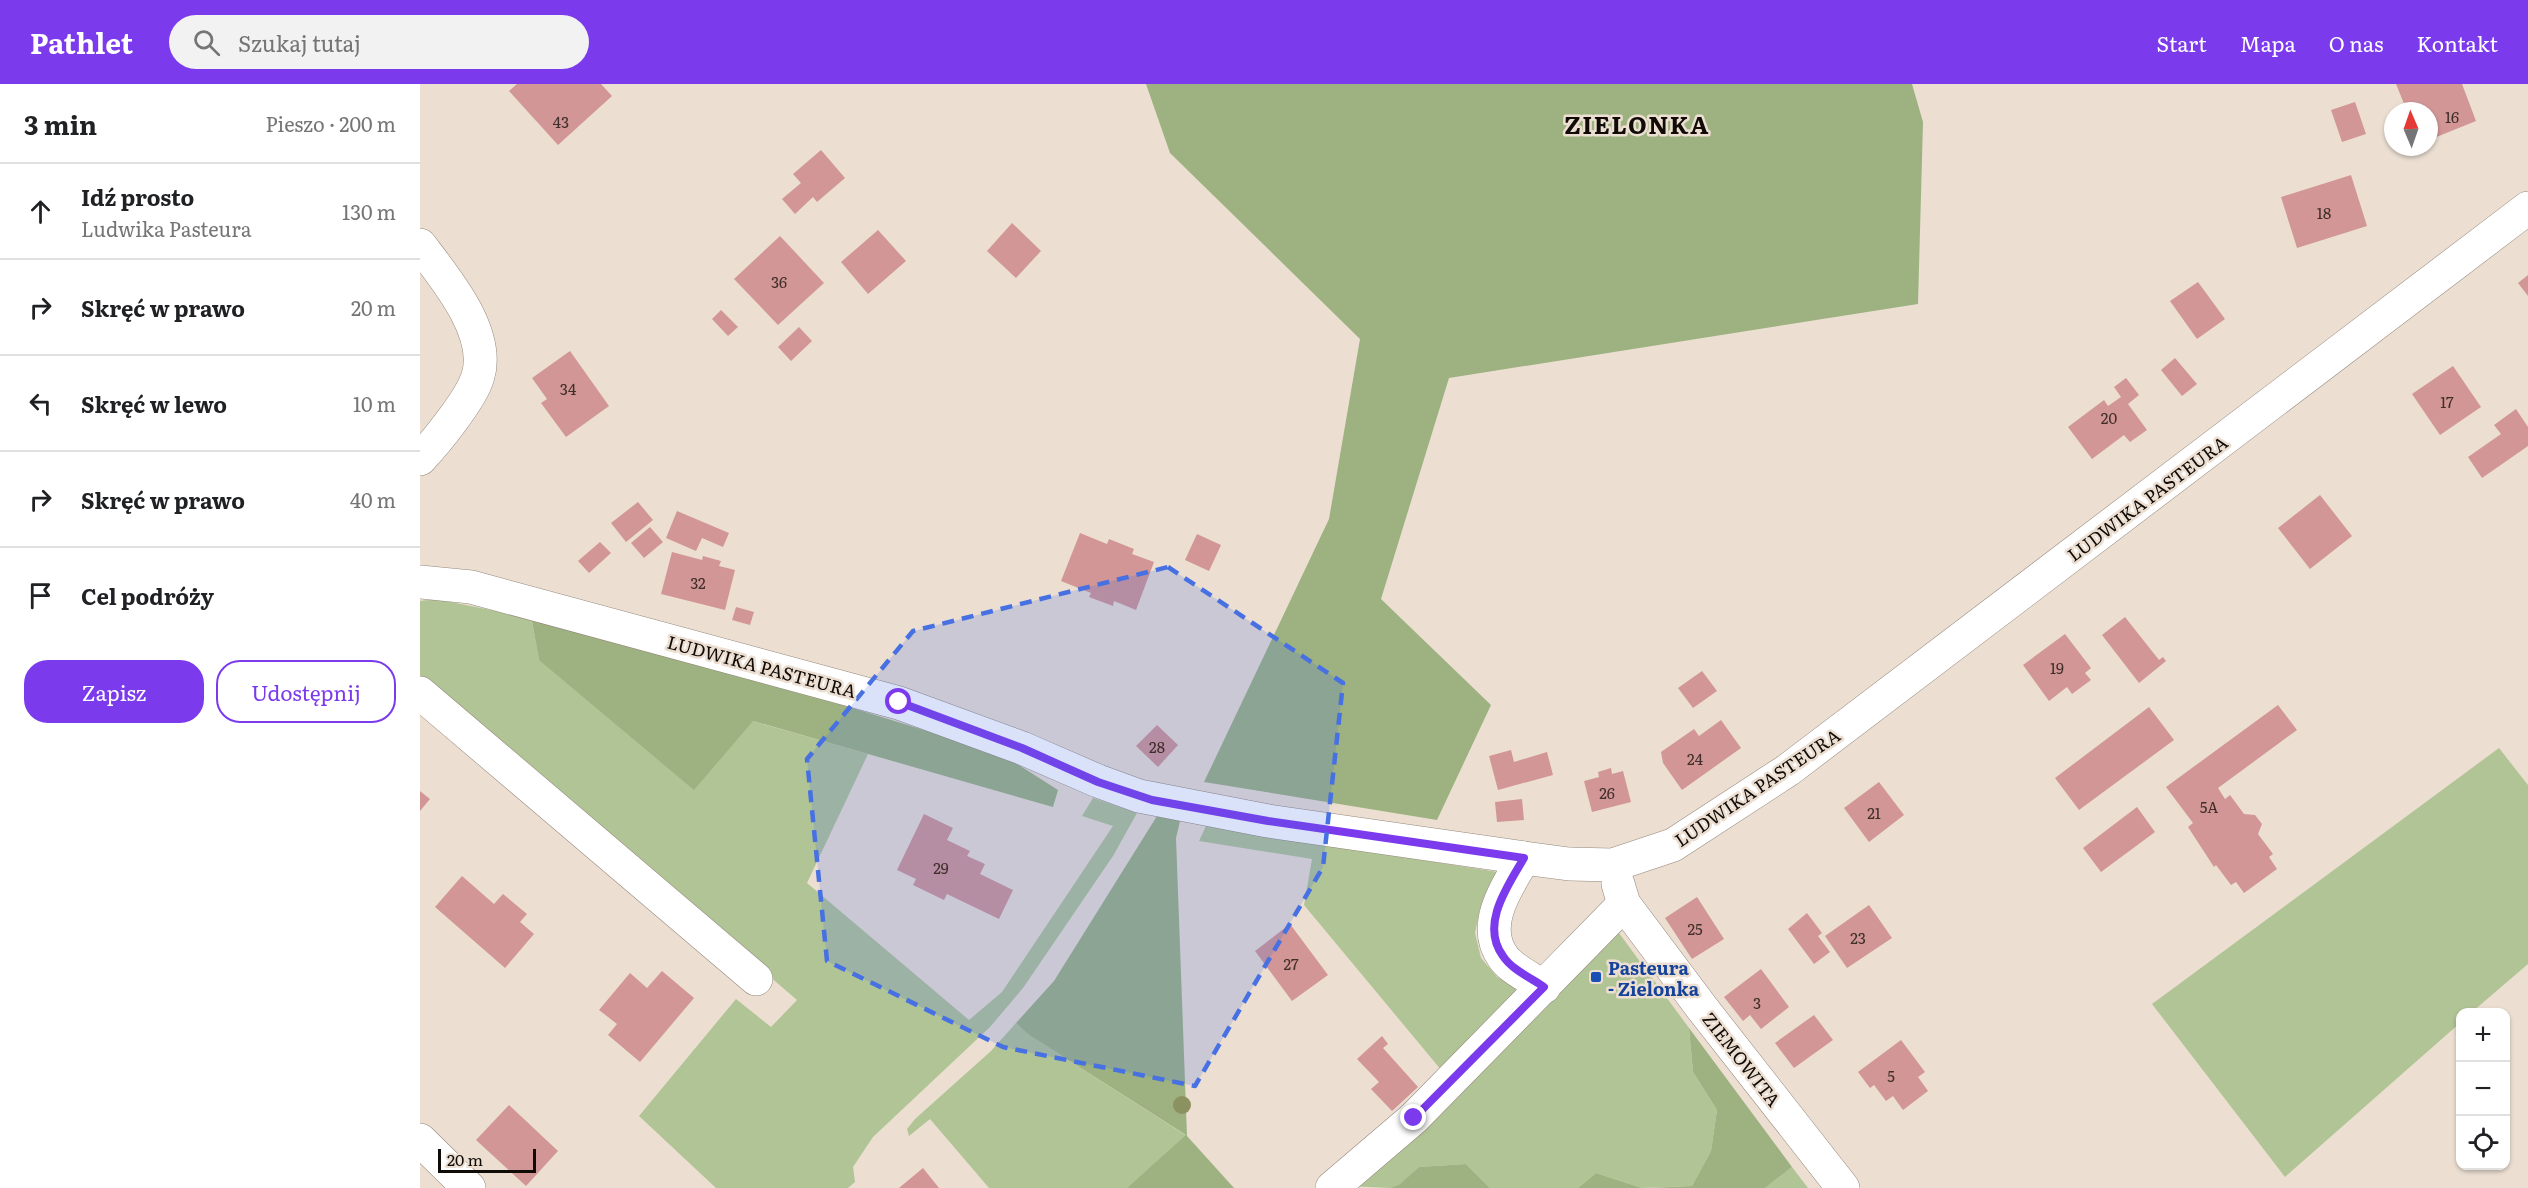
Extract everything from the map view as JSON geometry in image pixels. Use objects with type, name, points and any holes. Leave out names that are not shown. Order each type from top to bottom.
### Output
[{"type":"street","name":"LUDWIKA PASTEURA","points":[[420,582],[471,587],[899,702],[1022,748],[1098,782],[1152,800],[1268,821],[1524,858],[1569,864],[1612,865],[1673,845],[1788,770],[2528,208]]},
{"type":"street","points":[[420,245],[463,303],[474,329],[481,355],[478,377],[440,438],[420,459]]},
{"type":"street","points":[[420,693],[756,979]]},
{"type":"street","points":[[1524,858],[1503,895],[1495,918],[1493,938],[1503,958],[1544,987]]},
{"type":"street","name":"ZIEMOWITA","points":[[1612,865],[1624,904],[1843,1188]]},
{"type":"street","points":[[1332,1188],[1414,1118],[1624,904]]},
{"type":"street","points":[[420,1140],[469,1188]]},
{"type":"highlighted area","points":[[1168,567],[1343,683],[1323,867],[1195,1086],[1003,1047],[827,961],[807,759],[913,631]]},
{"type":"green space","points":[[1146,84],[1912,84],[1923,122],[1918,304],[1449,378],[1381,599],[1491,705],[1437,820],[1204,782],[1329,519],[1360,339],[1170,153]]},
{"type":"green space","points":[[435,599],[532,621],[539,660],[868,754],[807,883],[969,1020],[1002,992],[1113,826],[1082,816],[1093,798],[1137,813],[1113,856],[1023,988],[990,1027],[873,1137],[853,1167],[855,1182],[848,1188],[716,1188],[639,1116],[736,999],[771,1027],[797,1000],[420,676],[420,601]]},
{"type":"green space","points":[[532,621],[672,652],[956,740],[1014,762],[1058,790],[1053,807],[753,721],[694,790],[539,660]]},
{"type":"green space","points":[[2499,748],[2528,785],[2528,964],[2477,1008],[2456,1008],[2456,1027],[2285,1177],[2152,1004]]},
{"type":"green space","points":[[1157,816],[1180,821],[1176,838],[1187,1136],[1234,1188],[1127,1188],[1186,1135],[1029,1035],[1016,1023],[1054,981]]},
{"type":"green space","points":[[1206,826],[1504,873],[1480,909],[1475,933],[1481,958],[1497,977],[1528,992],[1442,1071],[1304,905],[1312,859],[1199,841]]},
{"type":"green space","points":[[1619,933],[1689,1028],[1693,1072],[1717,1110],[1711,1151],[1692,1186],[1642,1188],[1596,1173],[1578,1188],[1490,1188],[1466,1164],[1419,1167],[1399,1186],[1390,1188],[1345,1186]]},
{"type":"green space","points":[[1016,1023],[1029,1035],[1187,1136],[1127,1188],[989,1188],[930,1119],[909,1136],[907,1129],[915,1119],[991,1051]]},
{"type":"green space","points":[[1689,1028],[1792,1167],[1765,1188],[1649,1188],[1692,1186],[1711,1151],[1717,1110],[1693,1072]]},
{"type":"green space","points":[[1466,1164],[1490,1188],[1390,1188],[1399,1185],[1419,1167]]},
{"type":"green space","points":[[1792,1167],[1808,1188],[1765,1188]]},
{"type":"green space","points":[[1596,1173],[1642,1188],[1578,1188]]},
{"type":"building","points":[[517,84],[601,84],[612,96],[558,145],[509,91]]},
{"type":"building","points":[[2396,84],[2462,84],[2476,121],[2438,136],[2438,102],[2403,102]]},
{"type":"building","points":[[2355,102],[2366,134],[2342,142],[2331,110]]},
{"type":"building","points":[[821,150],[845,178],[817,202],[813,197],[795,214],[782,199],[801,183],[793,174]]},
{"type":"building","points":[[2351,175],[2367,226],[2297,248],[2281,197]]},
{"type":"building","points":[[1012,223],[1041,251],[1016,278],[987,251]]},
{"type":"building","points":[[878,230],[906,261],[868,294],[841,262]]},
{"type":"building","points":[[780,236],[824,283],[778,325],[734,279]]},
{"type":"building","points":[[2528,275],[2528,296],[2518,283]]},
{"type":"building","points":[[2198,282],[2225,319],[2197,339],[2170,301]]},
{"type":"building","points":[[721,310],[738,327],[728,336],[712,319]]},
{"type":"building","points":[[799,327],[812,341],[791,361],[778,347]]},
{"type":"building","points":[[570,351],[609,406],[566,437],[541,403],[547,399],[532,378]]},
{"type":"building","points":[[2175,358],[2197,384],[2182,396],[2161,370]]},
{"type":"building","points":[[2453,366],[2481,407],[2440,435],[2412,394]]},
{"type":"building","points":[[2126,378],[2139,395],[2128,404],[2147,430],[2130,442],[2124,435],[2092,459],[2068,427],[2104,400],[2108,406],[2121,397],[2114,387]]},
{"type":"building","points":[[2516,409],[2528,427],[2528,446],[2482,478],[2468,457],[2501,434],[2494,425]]},
{"type":"building","points":[[2320,495],[2352,536],[2310,569],[2278,528]]},
{"type":"building","points":[[638,502],[653,520],[626,542],[611,523]]},
{"type":"building","points":[[677,511],[729,533],[723,547],[702,538],[696,551],[666,538]]},
{"type":"building","points":[[650,527],[663,542],[644,558],[631,543]]},
{"type":"building","points":[[1080,533],[1107,544],[1109,539],[1134,549],[1132,554],[1154,562],[1136,610],[1114,601],[1113,606],[1089,597],[1091,593],[1061,581]]},
{"type":"building","points":[[1197,534],[1221,545],[1209,571],[1185,560]]},
{"type":"building","points":[[600,542],[611,553],[589,573],[578,561]]},
{"type":"building","points":[[672,552],[702,560],[703,556],[721,561],[719,566],[735,570],[725,610],[661,594]]},
{"type":"building","points":[[736,607],[754,612],[750,625],[732,620]]},
{"type":"building","points":[[2125,617],[2159,660],[2163,657],[2166,661],[2139,683],[2102,635]]},
{"type":"building","points":[[2065,634],[2091,668],[2085,673],[2091,680],[2072,694],[2067,687],[2049,701],[2023,665]]},
{"type":"building","points":[[1702,671],[1717,691],[1693,708],[1678,688]]},
{"type":"building","points":[[2278,705],[2297,730],[2218,788],[2225,799],[2230,795],[2244,814],[2255,815],[2262,824],[2258,834],[2273,854],[2269,857],[2277,869],[2244,893],[2236,882],[2231,885],[2216,865],[2214,867],[2188,827],[2193,823],[2166,787]]},
{"type":"building","points":[[2149,707],[2174,740],[2079,810],[2055,778]]},
{"type":"building","points":[[1721,720],[1741,748],[1682,790],[1663,763],[1661,752],[1694,729],[1699,736]]},
{"type":"building","points":[[1157,725],[1178,745],[1158,767],[1136,746]]},
{"type":"building","points":[[1511,750],[1514,762],[1547,752],[1553,775],[1498,790],[1489,756]]},
{"type":"building","points":[[1611,768],[1612,774],[1623,771],[1631,802],[1592,812],[1584,781],[1599,777],[1598,772]]},
{"type":"building","points":[[1879,782],[1904,815],[1869,842],[1844,808]]},
{"type":"building","points":[[420,791],[430,799],[420,811]]},
{"type":"building","points":[[1522,799],[1524,820],[1497,822],[1495,802]]},
{"type":"building","points":[[2137,807],[2155,832],[2101,872],[2083,848]]},
{"type":"building","points":[[924,814],[953,828],[947,840],[970,851],[967,856],[985,864],[980,874],[1013,890],[999,919],[947,894],[944,900],[913,885],[916,879],[897,870]]},
{"type":"building","points":[[462,876],[494,904],[503,894],[527,914],[520,922],[534,934],[505,968],[435,907]]},
{"type":"building","points":[[1697,897],[1724,939],[1692,959],[1665,918]]},
{"type":"building","points":[[1869,905],[1892,938],[1847,968],[1825,936]]},
{"type":"building","points":[[1807,913],[1822,933],[1818,936],[1830,952],[1814,964],[1788,929]]},
{"type":"building","points":[[1290,924],[1328,975],[1292,1001],[1255,951]]},
{"type":"building","points":[[1761,969],[1789,1007],[1761,1029],[1750,1015],[1743,1021],[1724,997]]},
{"type":"building","points":[[662,971],[694,998],[640,1062],[608,1035],[617,1024],[599,1010],[630,973],[647,988]]},
{"type":"building","points":[[1814,1015],[1833,1040],[1794,1068],[1775,1043]]},
{"type":"building","points":[[1382,1036],[1388,1044],[1383,1048],[1418,1087],[1392,1111],[1371,1089],[1379,1082],[1357,1059]]},
{"type":"building","points":[[1901,1040],[1925,1072],[1918,1077],[1928,1091],[1903,1110],[1893,1096],[1886,1101],[1874,1085],[1870,1088],[1858,1072]]},
{"type":"building","points":[[509,1105],[558,1151],[526,1186],[476,1140]]},
{"type":"building","points":[[923,1168],[939,1188],[899,1188]]},
{"type":"place","name":"Pasteura - Zielonka","points":[[1596,977]]},
{"type":"district","name":"ZIELONKA","points":[[1637,123]]},
{"type":"route","points":[[899,702],[1022,748],[1098,782],[1152,800],[1268,821],[1524,858],[1503,895],[1495,918],[1493,938],[1503,958],[1544,987],[1414,1118]]}]
